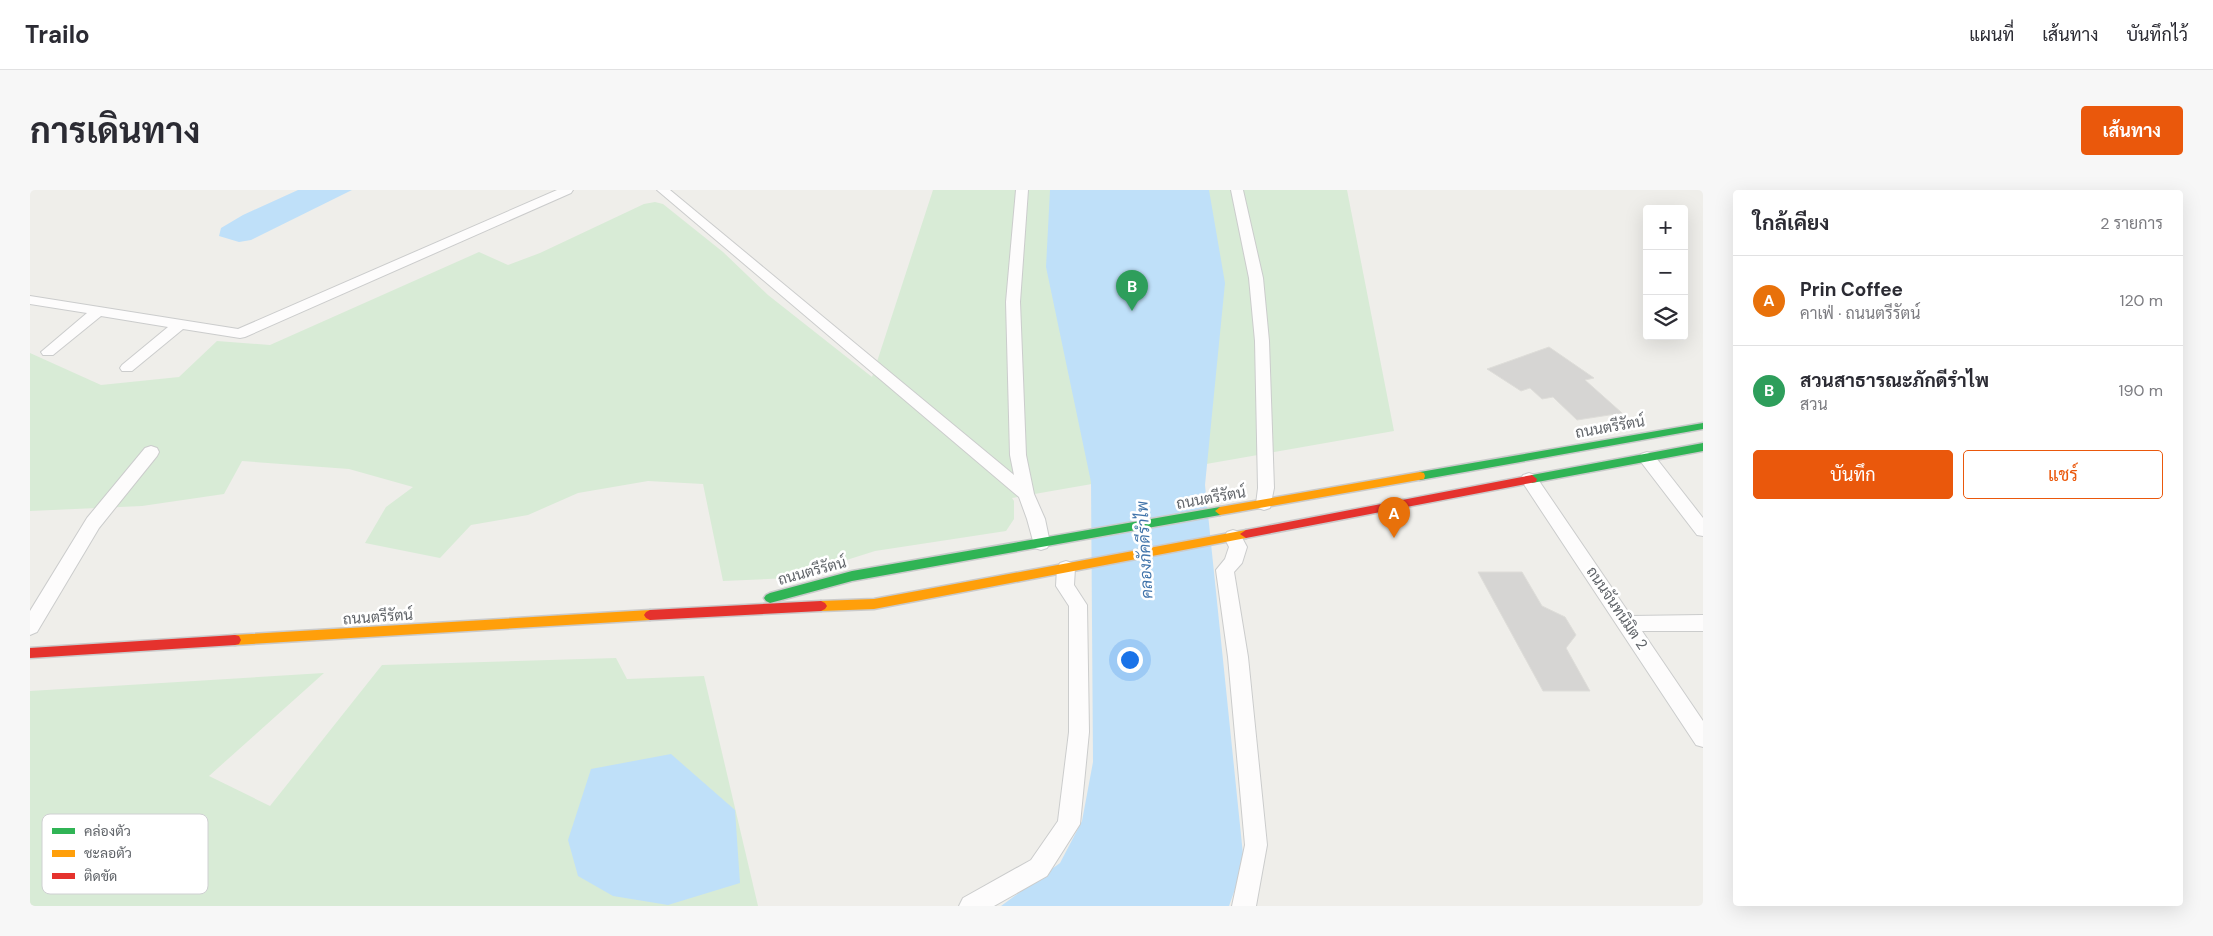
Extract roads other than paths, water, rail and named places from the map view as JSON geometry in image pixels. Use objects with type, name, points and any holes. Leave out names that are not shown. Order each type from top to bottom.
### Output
[{"type":"main road","name":"ถนนตรีรัตน์","points":[[727,610],[852,576],[1703,426]]},
{"type":"main road","name":"ถนนตรีรัตน์","points":[[30,654],[727,610],[874,604],[1703,447]]},
{"type":"street","points":[[30,300],[240,334],[567,190]]},
{"type":"street","points":[[663,190],[1026,494]]},
{"type":"street","points":[[1022,190],[1013,302],[1018,455],[1026,494],[1036,519],[1041,543]]},
{"type":"street","points":[[1237,190],[1256,278],[1262,340],[1266,488],[1264,504]]},
{"type":"street","points":[[48,352],[98,311]]},
{"type":"street","points":[[127,368],[180,324]]},
{"type":"street","points":[[30,627],[93,523],[151,452]]},
{"type":"street","points":[[1647,458],[1703,530]]},
{"type":"street","name":"ถนนจันทนิมิต 2","points":[[1530,479],[1703,738]]},
{"type":"street","points":[[1233,536],[1238,547],[1233,563],[1226,570],[1226,577],[1238,657],[1256,845],[1244,906]]},
{"type":"street","points":[[971,906],[1039,868],[1069,824],[1079,732],[1078,605],[1065,586],[1066,568]]},
{"type":"street","points":[[1627,624],[1703,622]]},
{"type":"water","points":[[298,190],[352,190],[251,240],[239,242],[219,236],[221,228],[243,215]]},
{"type":"water","name":"คลองภัคดีรำไพ","points":[[1050,190],[1209,190],[1225,283],[1205,485],[1244,864],[1229,906],[1001,906],[1060,863],[1082,821],[1093,762],[1091,482],[1046,267]]},
{"type":"water","points":[[671,754],[735,810],[740,883],[668,905],[613,896],[578,876],[568,840],[591,769]]},
{"type":"place","name":"สวนสาธารณะภักดีรำไพ","points":[[1132,311]]},
{"type":"place","name":"Prin Coffee","points":[[1394,538]]}]
